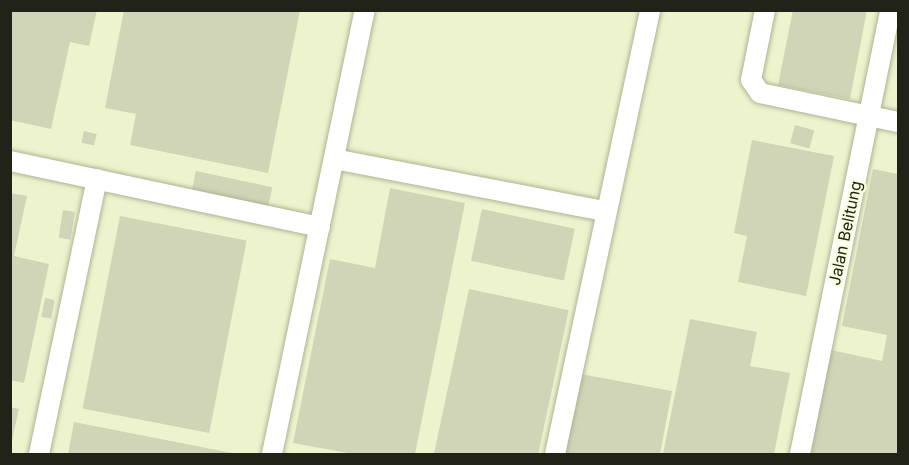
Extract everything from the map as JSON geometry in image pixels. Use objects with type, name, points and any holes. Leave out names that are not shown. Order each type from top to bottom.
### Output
[{"type":"lane","points":[[272,454],[365,10]]},
{"type":"lane","points":[[555,454],[604,211],[650,10]]},
{"type":"lane","points":[[765,10],[751,80],[753,88],[759,93],[898,122]]},
{"type":"lane","name":"Jalan Belitung","points":[[800,454],[891,10]]},
{"type":"lane","points":[[334,159],[604,211]]},
{"type":"lane","points":[[10,161],[320,227]]},
{"type":"lane","points":[[39,454],[97,179]]},
{"type":"shaded area","points":[[11,11],[898,11],[898,454],[11,454]]},
{"type":"building","points":[[10,10],[97,10],[89,46],[70,42],[51,129],[10,120]]},
{"type":"building","points":[[124,10],[300,10],[268,173],[130,145],[136,114],[105,108]]},
{"type":"building","points":[[793,10],[867,10],[850,99],[778,85]]},
{"type":"building","points":[[795,125],[814,130],[809,149],[790,143]]},
{"type":"building","points":[[84,131],[97,134],[94,146],[81,143]]},
{"type":"building","points":[[752,140],[834,156],[806,296],[738,282],[747,236],[734,233]]},
{"type":"building","points":[[873,169],[898,174],[898,454],[810,454],[831,350],[882,361],[887,335],[842,326]]},
{"type":"building","points":[[196,171],[272,187],[268,208],[192,192]]},
{"type":"building","points":[[390,188],[465,203],[415,454],[353,454],[293,443],[330,259],[375,268]]},
{"type":"building","points":[[10,193],[27,196],[14,256],[49,264],[24,383],[10,380]]},
{"type":"building","points":[[482,209],[575,229],[564,281],[471,261]]},
{"type":"building","points":[[63,210],[75,212],[70,240],[59,238]]},
{"type":"building","points":[[120,216],[247,241],[209,433],[83,408]]},
{"type":"building","points":[[469,289],[569,310],[538,454],[434,453]]},
{"type":"building","points":[[45,298],[55,300],[51,319],[41,317]]},
{"type":"building","points":[[690,319],[757,332],[750,366],[790,373],[774,454],[663,454]]},
{"type":"building","points":[[581,374],[672,391],[660,454],[566,454]]},
{"type":"building","points":[[10,407],[19,409],[11,444],[10,444]]},
{"type":"building","points":[[74,422],[232,453],[68,454]]}]
